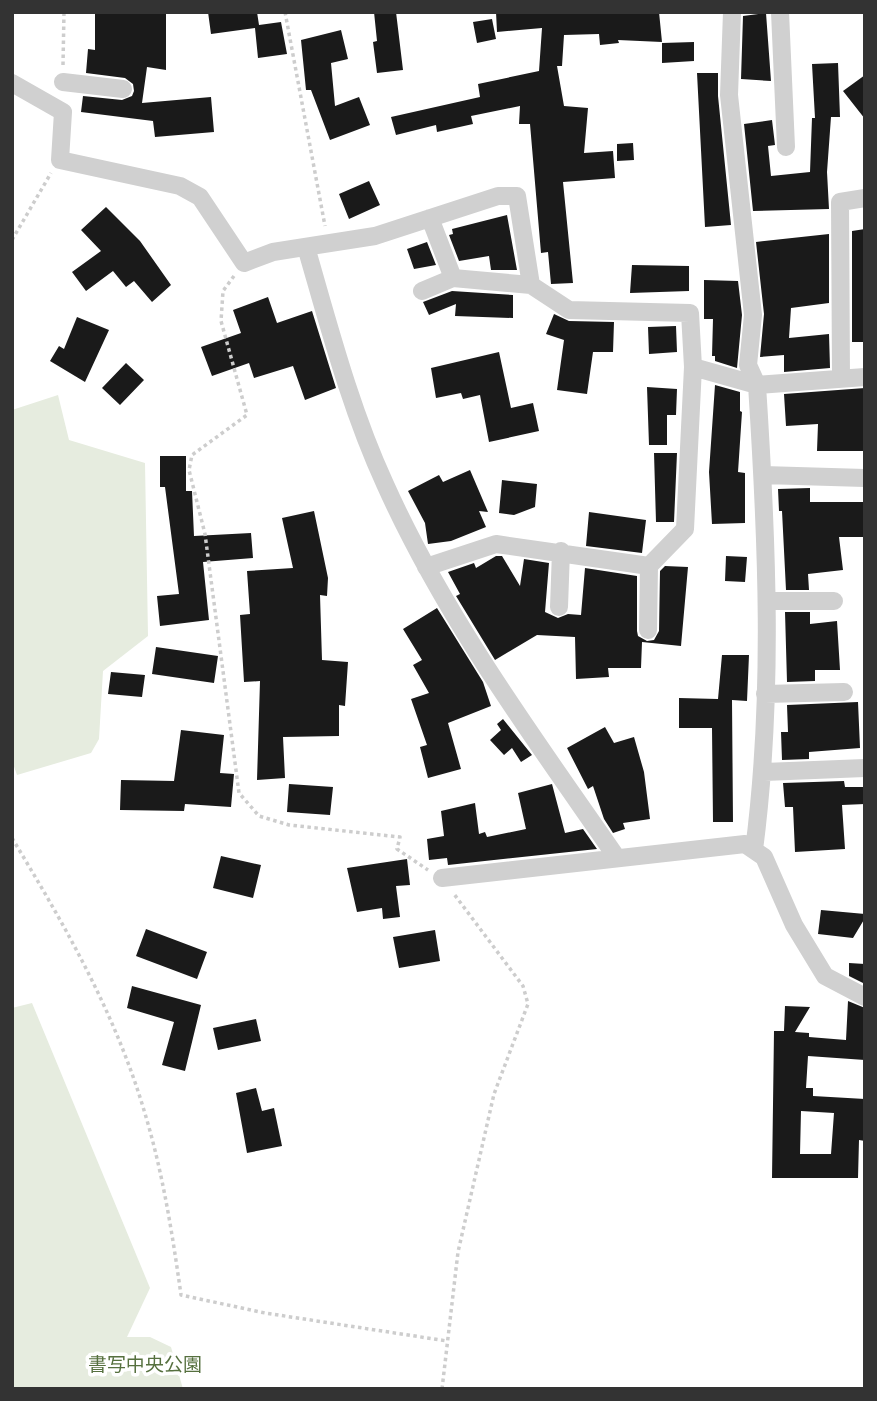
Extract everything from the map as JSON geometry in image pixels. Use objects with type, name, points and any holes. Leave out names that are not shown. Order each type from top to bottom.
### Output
[{"type":"street","points":[[732,12],[729,95],[753,315],[748,365],[757,385],[767,601],[764,772],[754,850]]},
{"type":"street","points":[[780,12],[786,147]]},
{"type":"street","points":[[63,82],[123,89]]},
{"type":"street","points":[[12,83],[63,112],[60,160],[180,186],[190,191],[200,197],[244,263],[274,252],[375,236],[498,196],[517,196],[531,285]]},
{"type":"street","points":[[841,377],[840,202],[865,198]]},
{"type":"street","points":[[430,218],[453,278]]},
{"type":"street","points":[[306,247],[342,368],[384,483],[426,567],[502,692],[617,858]]},
{"type":"street","points":[[422,290],[453,278],[531,285],[569,310],[690,313],[693,367],[685,529],[649,566],[648,630]]},
{"type":"street","points":[[693,367],[757,385],[865,377]]},
{"type":"street","points":[[763,475],[865,478]]},
{"type":"street","points":[[426,567],[496,544],[561,551],[649,566]]},
{"type":"street","points":[[559,607],[561,551]]},
{"type":"street","points":[[767,601],[834,601]]},
{"type":"street","points":[[765,694],[844,692]]},
{"type":"street","points":[[764,772],[865,768]]},
{"type":"street","points":[[442,878],[745,844],[764,857],[794,925],[825,976],[865,997]]},
{"type":"path","points":[[285,12],[327,237],[306,247]]},
{"type":"path","points":[[12,240],[60,160]]},
{"type":"path","points":[[244,263],[223,291],[221,321],[247,415],[192,455],[190,470],[205,534],[239,793],[259,816],[289,825],[400,837],[397,849],[442,878],[523,986],[528,1004],[494,1094],[458,1252],[442,1389]]},
{"type":"path","points":[[12,838],[64,925],[97,991],[143,1106],[169,1212],[181,1295],[265,1313],[447,1341]]},
{"type":"green space","points":[[58,395],[69,440],[145,463],[148,636],[103,671],[99,739],[91,753],[17,775],[12,761],[12,410]]},
{"type":"green space","name":"書写中央公園","points":[[32,1003],[150,1288],[127,1337],[150,1337],[171,1347],[183,1389],[12,1389],[12,1008]]},
{"type":"building","points":[[95,12],[166,12],[166,70],[147,67],[142,103],[211,97],[214,132],[155,137],[153,121],[81,112],[83,96],[122,100],[132,96],[134,91],[133,84],[125,78],[86,73],[88,49],[95,50]]},
{"type":"building","points":[[208,12],[257,12],[259,25],[281,22],[287,54],[258,58],[255,28],[211,34]]},
{"type":"building","points":[[374,12],[396,12],[403,70],[377,73],[373,42],[377,41]]},
{"type":"building","points":[[496,12],[659,12],[662,42],[618,40],[619,43],[600,45],[599,34],[564,35],[562,66],[557,66],[564,106],[588,108],[584,153],[613,151],[615,178],[563,182],[573,283],[551,284],[548,252],[541,253],[530,124],[519,124],[520,106],[471,116],[473,124],[437,132],[436,125],[396,135],[391,117],[480,97],[478,84],[539,71],[542,28],[497,32]]},
{"type":"building","points":[[766,13],[771,81],[741,79],[743,16]]},
{"type":"building","points":[[492,19],[496,39],[477,43],[473,22]]},
{"type":"building","points":[[341,30],[348,59],[331,63],[335,106],[359,97],[370,125],[330,140],[311,90],[306,90],[301,40]]},
{"type":"building","points":[[694,42],[694,61],[662,63],[662,43]]},
{"type":"building","points":[[838,63],[840,117],[831,117],[827,172],[829,209],[753,211],[744,124],[772,120],[775,145],[768,146],[771,176],[810,172],[812,118],[815,118],[812,64]]},
{"type":"building","points":[[697,73],[718,73],[731,225],[705,227]]},
{"type":"building","points":[[865,75],[865,119],[843,91]]},
{"type":"building","points":[[633,143],[634,160],[617,161],[617,144]]},
{"type":"building","points":[[369,181],[380,205],[349,219],[339,194]]},
{"type":"building","points":[[106,207],[140,241],[171,285],[152,302],[134,281],[126,287],[113,271],[86,291],[72,272],[101,251],[81,230]]},
{"type":"building","points":[[507,215],[517,270],[491,270],[489,256],[459,261],[449,235],[453,234],[452,229]]},
{"type":"building","points":[[865,229],[865,342],[852,342],[852,231]]},
{"type":"building","points":[[829,234],[829,303],[791,308],[789,338],[829,334],[830,368],[784,372],[784,355],[760,357],[764,314],[756,242]]},
{"type":"building","points":[[427,242],[436,265],[414,269],[407,249]]},
{"type":"building","points":[[632,265],[689,266],[689,291],[630,293]]},
{"type":"building","points":[[704,280],[738,281],[742,315],[737,368],[715,361],[715,356],[712,356],[713,319],[704,319]]},
{"type":"building","points":[[452,291],[513,295],[513,318],[455,316],[456,304],[429,315],[423,302]]},
{"type":"building","points":[[268,297],[277,323],[312,311],[336,388],[305,400],[293,366],[254,378],[249,363],[212,376],[201,347],[241,333],[233,310]]},
{"type":"building","points":[[554,314],[569,321],[614,322],[613,352],[593,352],[587,394],[557,390],[564,340],[546,334]]},
{"type":"building","points":[[77,317],[109,330],[85,382],[50,361],[59,346],[64,349]]},
{"type":"building","points":[[676,326],[677,352],[649,354],[648,327]]},
{"type":"building","points":[[499,352],[511,408],[533,403],[539,431],[489,442],[480,395],[463,399],[461,393],[436,398],[431,368]]},
{"type":"building","points":[[126,363],[144,380],[120,405],[102,388]]},
{"type":"building","points":[[715,385],[740,392],[742,412],[738,472],[745,473],[745,523],[712,524],[709,472]]},
{"type":"building","points":[[647,387],[677,389],[676,415],[667,415],[667,445],[649,445]]},
{"type":"building","points":[[865,388],[865,451],[817,451],[818,424],[786,426],[784,394]]},
{"type":"building","points":[[654,453],[677,453],[674,522],[656,522]]},
{"type":"building","points":[[160,456],[186,456],[186,491],[192,491],[194,536],[251,533],[253,558],[203,562],[209,620],[160,626],[157,596],[179,594],[165,487],[160,487]]},
{"type":"building","points":[[470,470],[488,512],[479,511],[486,527],[451,541],[428,544],[425,523],[408,491],[439,475],[443,482]]},
{"type":"building","points":[[502,480],[537,484],[535,507],[514,515],[499,513]]},
{"type":"building","points":[[810,488],[810,502],[865,502],[865,537],[839,537],[843,570],[808,574],[809,590],[786,590],[782,511],[779,511],[778,489]]},
{"type":"building","points":[[314,511],[328,578],[327,596],[320,595],[322,660],[348,662],[345,706],[339,705],[339,736],[283,737],[285,778],[257,780],[260,681],[244,682],[240,615],[250,614],[247,571],[293,568],[282,518]]},
{"type":"building","points":[[589,512],[646,520],[642,553],[586,546]]},
{"type":"building","points":[[496,556],[502,556],[520,586],[524,559],[549,563],[545,612],[558,618],[568,614],[581,615],[585,568],[637,576],[637,631],[638,636],[647,641],[654,640],[659,631],[660,571],[665,566],[688,567],[681,646],[642,642],[641,668],[608,668],[609,677],[576,679],[575,637],[537,635],[495,660],[456,596],[460,594],[448,572],[474,563],[476,568]]},
{"type":"building","points":[[726,556],[747,557],[745,582],[725,581]]},
{"type":"building","points":[[437,608],[483,682],[491,706],[448,723],[461,769],[428,778],[420,747],[427,745],[411,699],[429,693],[413,665],[422,660],[403,629]]},
{"type":"building","points":[[785,612],[810,612],[810,624],[837,621],[840,670],[815,670],[815,681],[787,682]]},
{"type":"building","points":[[156,647],[218,656],[214,683],[152,674]]},
{"type":"building","points":[[722,655],[749,655],[747,701],[732,700],[733,822],[713,822],[712,728],[679,728],[679,698],[718,699]]},
{"type":"building","points":[[111,672],[145,675],[142,697],[108,694]]},
{"type":"building","points":[[858,702],[860,748],[809,752],[809,759],[782,760],[781,732],[788,732],[787,705]]},
{"type":"building","points":[[503,719],[532,755],[521,762],[512,748],[504,755],[490,740],[501,730],[497,724]]},
{"type":"building","points":[[605,727],[614,743],[634,737],[644,772],[650,819],[623,823],[625,829],[613,833],[604,819],[593,786],[588,789],[567,748]]},
{"type":"building","points":[[181,730],[224,735],[220,773],[234,774],[231,807],[185,804],[184,811],[120,810],[121,780],[174,781]]},
{"type":"building","points":[[844,781],[845,787],[865,787],[865,804],[842,805],[845,849],[795,852],[793,807],[785,807],[783,783]]},
{"type":"building","points":[[289,784],[333,787],[330,815],[287,812]]},
{"type":"building","points":[[552,784],[565,833],[583,829],[597,849],[448,865],[447,858],[429,860],[427,839],[444,836],[441,811],[475,803],[479,834],[485,832],[487,837],[526,829],[518,793]]},
{"type":"building","points":[[221,856],[261,865],[253,898],[213,888]]},
{"type":"building","points":[[407,859],[410,885],[396,886],[400,917],[383,919],[382,908],[357,912],[347,868]]},
{"type":"building","points":[[821,910],[865,914],[865,918],[853,938],[818,934]]},
{"type":"building","points":[[146,929],[207,952],[197,979],[136,956]]},
{"type":"building","points":[[435,930],[440,961],[399,968],[393,937]]},
{"type":"building","points":[[849,963],[865,964],[865,984],[849,976]]},
{"type":"building","points":[[132,986],[201,1005],[185,1071],[162,1065],[174,1022],[127,1008]]},
{"type":"building","points":[[848,1001],[865,1008],[865,1060],[808,1056],[806,1088],[813,1088],[813,1096],[865,1099],[865,1141],[859,1140],[858,1178],[772,1178],[774,1031],[784,1031],[785,1006],[810,1007],[795,1032],[809,1033],[809,1037],[846,1040]],"holes":[[[801,1111],[834,1113],[831,1154],[800,1154]]]},
{"type":"building","points":[[256,1019],[261,1041],[218,1050],[213,1028]]},
{"type":"building","points":[[256,1088],[262,1111],[274,1108],[282,1146],[247,1153],[236,1093]]}]
